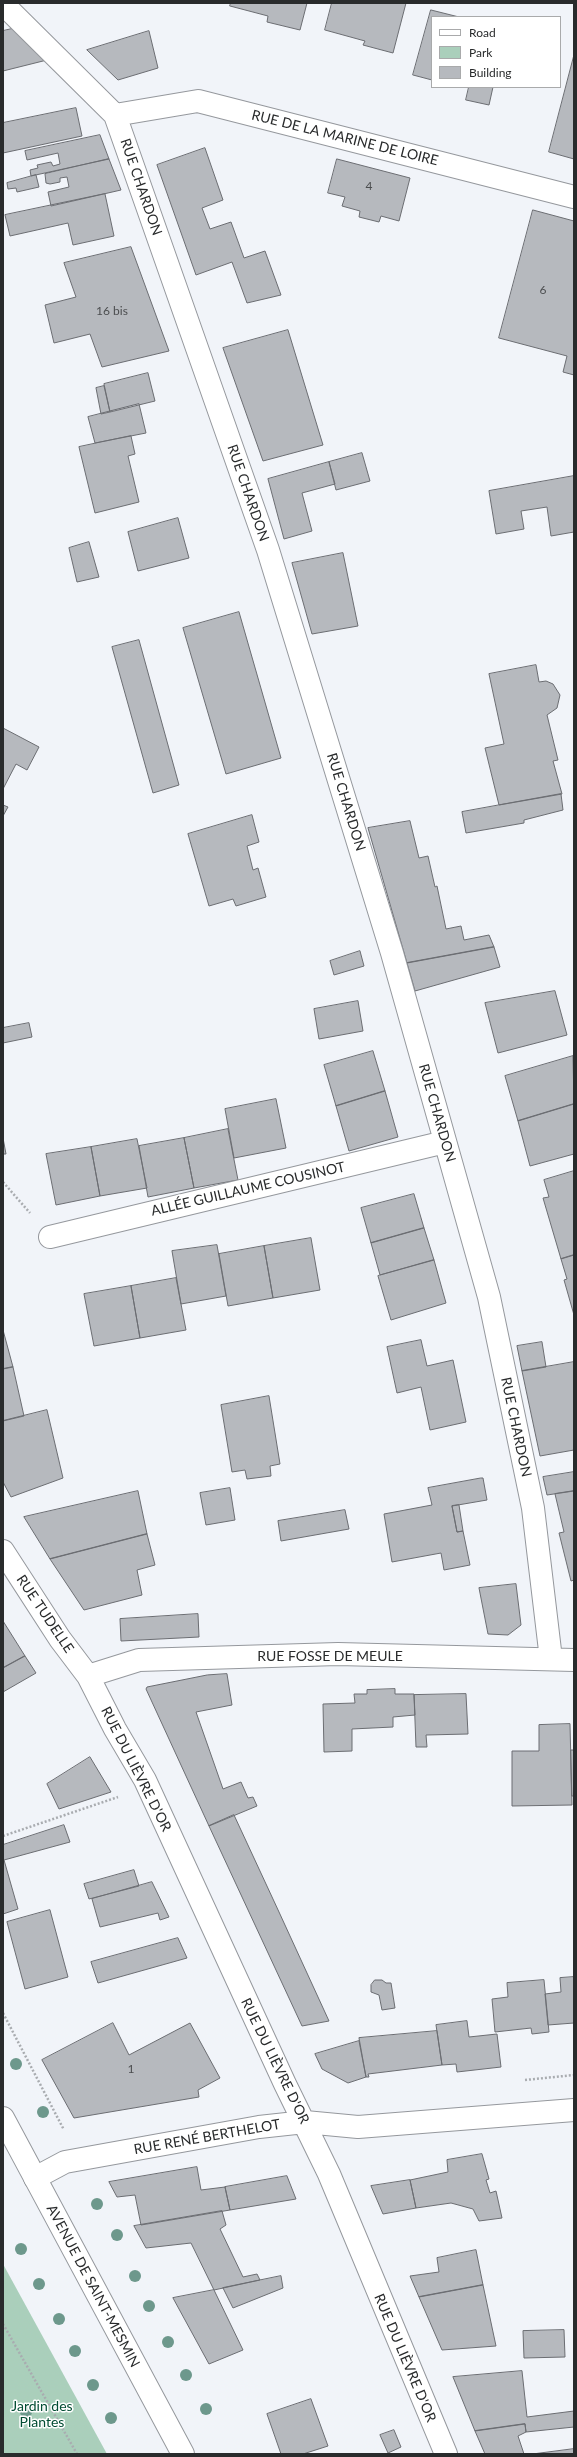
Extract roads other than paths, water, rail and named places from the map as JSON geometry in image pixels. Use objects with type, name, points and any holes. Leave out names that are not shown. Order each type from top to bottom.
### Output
[{"type":"street","name":"RUE CHARDON","points":[[3,4],[115,115],[268,550],[392,953],[489,1297],[533,1508],[551,1659]]},
{"type":"street","name":"RUE DE LA MARINE DE LOIRE","points":[[115,115],[198,101],[574,197]]},
{"type":"street","name":"ALLÉE GUILLAUME COUSINOT","points":[[50,1237],[446,1142]]},
{"type":"street","name":"RUE TUDELLE","points":[[3,1551],[60,1639],[88,1676]]},
{"type":"street","name":"RUE FOSSE DE MEULE","points":[[88,1676],[138,1660],[338,1654],[574,1660]]},
{"type":"street","name":"RUE DU LIÈVRE D'OR","points":[[88,1676],[115,1729],[146,1780],[285,2084],[305,2122],[446,2454]]},
{"type":"street","name":"RUE RENÉ BERTHELOT","points":[[35,2178],[65,2162],[259,2127],[305,2122],[358,2128],[574,2110]]},
{"type":"street","name":"AVENUE DE SAINT-MESMIN","points":[[3,2118],[183,2454]]},
{"type":"park label","name":"Jardin des Plantes","points":[[42,2414]]}]
